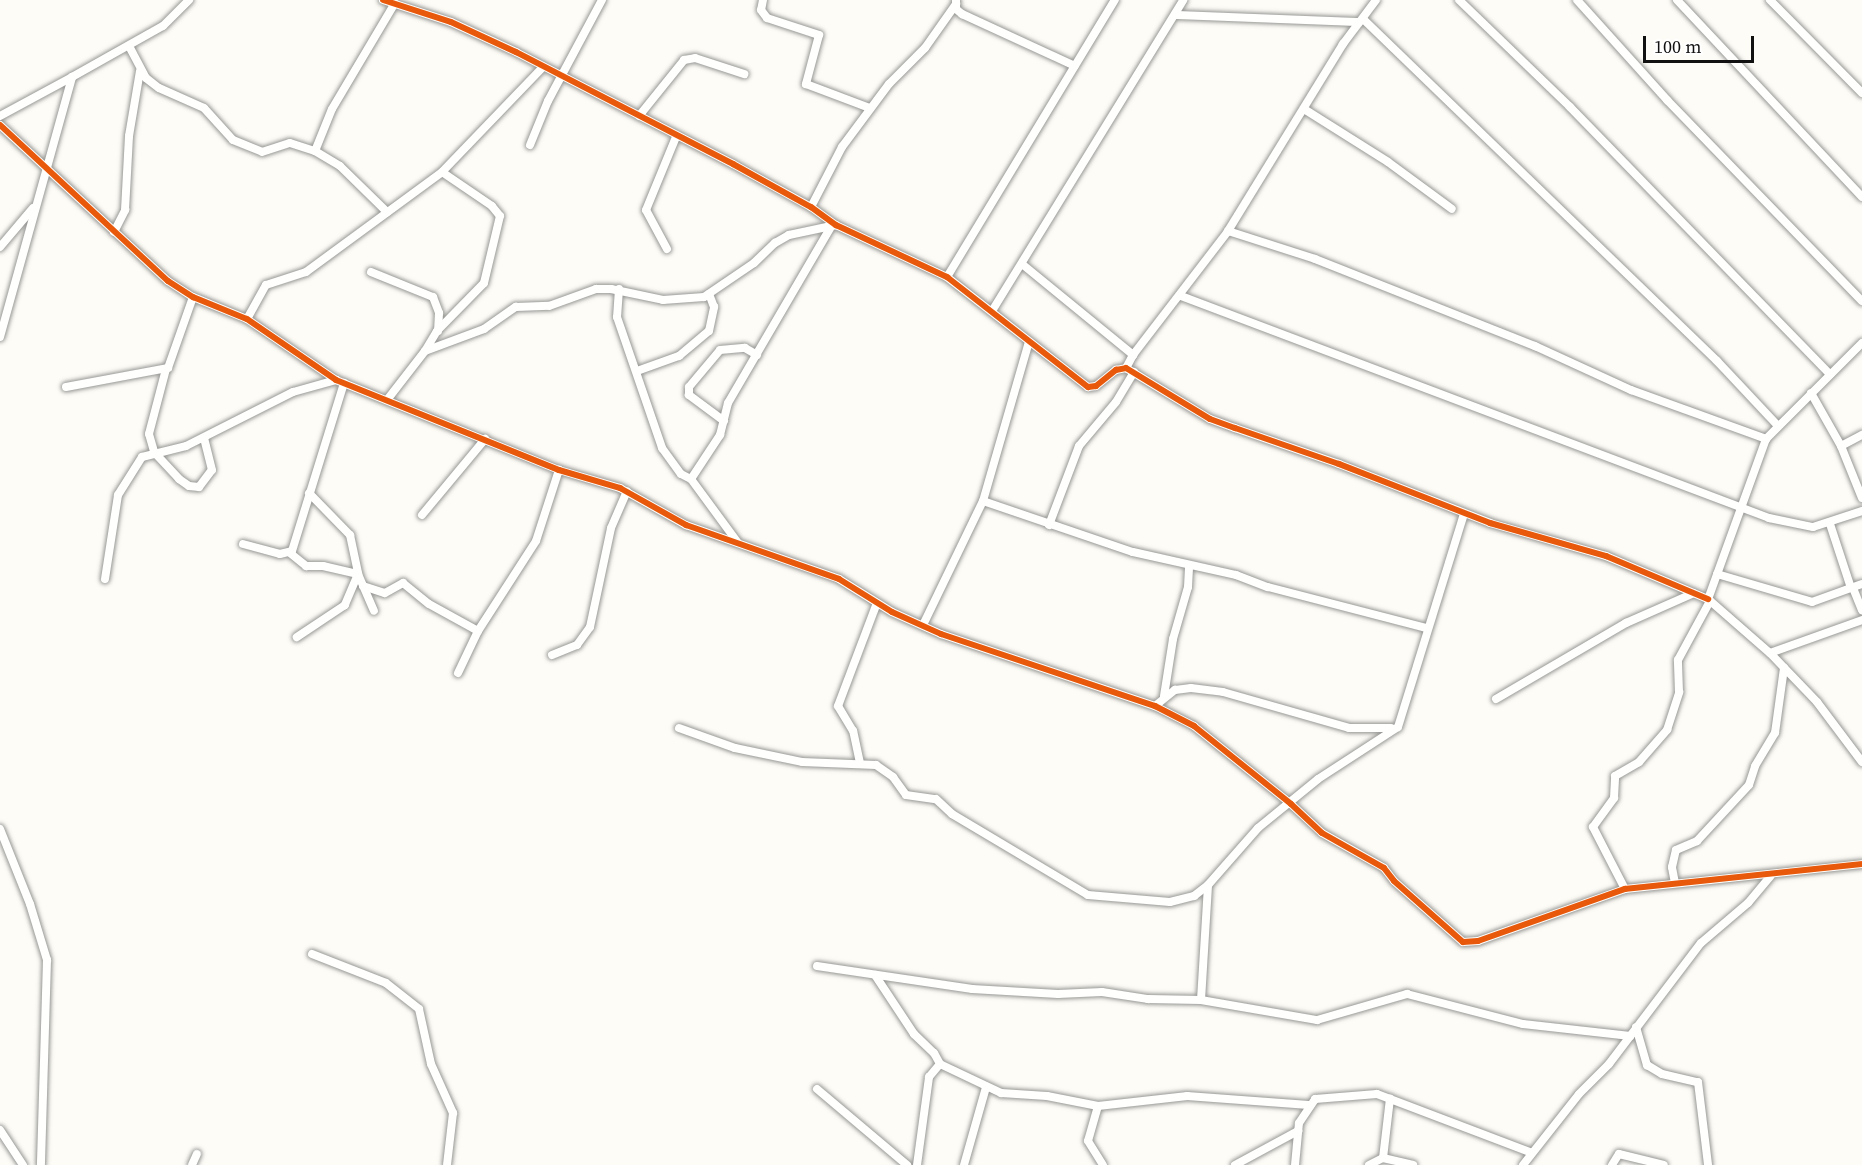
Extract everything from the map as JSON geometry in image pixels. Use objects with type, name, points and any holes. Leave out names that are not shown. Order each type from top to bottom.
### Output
[{"type":"street","points":[[0,116],[163,26],[189,0]]},
{"type":"street","points":[[384,0],[450,22],[562,75],[812,207],[833,226],[947,277],[1088,387],[1096,386],[1116,369],[1130,370],[1210,419],[1339,464],[1464,514],[1606,556],[1709,600],[1785,668],[1834,722],[1862,762]]},
{"type":"street","points":[[530,145],[562,75],[602,0]]},
{"type":"street","points":[[763,0],[763,15],[821,38],[807,84],[870,108]]},
{"type":"street","points":[[947,277],[1115,0]]},
{"type":"street","points":[[992,310],[1183,0]]},
{"type":"street","points":[[1049,525],[1079,446],[1116,402],[1130,370],[1133,356],[1158,320],[1181,296],[1239,215],[1304,109],[1376,0]]},
{"type":"street","points":[[1459,0],[1562,98],[1830,374]]},
{"type":"street","points":[[1577,0],[1667,100],[1862,300]]},
{"type":"street","points":[[1677,0],[1862,197]]},
{"type":"street","points":[[1770,0],[1862,93]]},
{"type":"street","points":[[812,207],[834,160],[870,108],[925,48],[956,2],[962,14],[1076,66]]},
{"type":"street","points":[[315,151],[332,109],[395,3]]},
{"type":"street","points":[[1175,15],[1361,21],[1717,361],[1777,425]]},
{"type":"street","points":[[129,46],[140,71],[159,88],[204,108],[233,140],[262,152],[291,143],[315,151],[340,166],[387,212]]},
{"type":"street","points":[[639,116],[684,60],[695,58],[744,74]]},
{"type":"street","points":[[247,319],[266,285],[306,272],[442,172],[543,67]]},
{"type":"street","points":[[114,232],[125,210],[129,136],[140,71]]},
{"type":"street","points":[[0,337],[72,77]]},
{"type":"street","points":[[1304,109],[1388,162],[1452,209]]},
{"type":"street","points":[[0,124],[168,281],[193,297],[247,319],[340,381],[559,470],[627,491],[686,525],[848,583],[877,603],[923,625],[1039,669],[1155,706],[1194,726],[1291,804],[1322,833],[1384,868],[1416,903],[1457,938],[1468,943],[1625,889],[1771,876],[1862,864]]},
{"type":"street","points":[[0,132],[11,135]]},
{"type":"street","points":[[667,249],[646,210],[676,137]]},
{"type":"street","points":[[387,400],[425,351],[437,331],[484,283],[500,216],[492,206],[442,172]]},
{"type":"street","points":[[0,247],[35,206]]},
{"type":"street","points":[[1239,215],[1248,235]]},
{"type":"street","points":[[425,351],[463,339],[524,304],[549,306],[597,289],[619,289],[663,300],[684,301],[709,294],[775,243],[789,235],[833,226]]},
{"type":"street","points":[[691,479],[720,435],[726,408],[833,226]]},
{"type":"street","points":[[1228,231],[1248,235],[1535,346],[1631,390],[1766,440]]},
{"type":"street","points":[[1022,264],[1133,356]]},
{"type":"street","points":[[371,272],[433,297],[439,314],[437,331]]},
{"type":"street","points":[[619,289],[617,317],[662,448],[681,474],[691,479],[738,544]]},
{"type":"street","points":[[637,371],[679,356],[709,331],[714,307],[709,294]]},
{"type":"street","points":[[1181,296],[1741,507],[1799,526],[1830,524],[1862,511]]},
{"type":"street","points":[[193,297],[166,369],[149,434],[154,452],[179,479],[189,486],[199,487],[212,470],[204,438]]},
{"type":"street","points":[[923,625],[983,501],[1029,342]]},
{"type":"street","points":[[1625,889],[1593,827],[1614,798],[1615,776],[1639,762],[1667,730],[1679,692],[1678,660],[1709,600],[1766,440],[1777,425],[1862,343]]},
{"type":"street","points":[[724,421],[689,395],[689,387],[720,350],[745,348],[757,355]]},
{"type":"street","points":[[66,387],[166,369]]},
{"type":"street","points":[[105,579],[121,488],[138,460],[154,452],[204,438],[293,392],[340,381]]},
{"type":"street","points":[[290,553],[340,381]]},
{"type":"street","points":[[1811,393],[1841,446],[1862,498]]},
{"type":"street","points":[[1841,446],[1862,435]]},
{"type":"street","points":[[422,515],[485,439]]},
{"type":"street","points":[[458,674],[478,631],[536,541],[559,470]]},
{"type":"street","points":[[552,655],[577,645],[590,627],[611,528],[627,491]]},
{"type":"street","points":[[309,493],[350,535],[358,574],[374,611]]},
{"type":"street","points":[[983,501],[1132,552],[1427,628]]},
{"type":"street","points":[[680,728],[735,748],[802,762],[860,763],[886,770],[906,795],[936,799],[952,814],[1088,895],[1176,901],[1194,896],[1208,885],[1230,855],[1318,779],[1398,727],[1464,514]]},
{"type":"street","points":[[1830,524],[1862,610]]},
{"type":"street","points":[[243,544],[272,553],[290,553],[306,566],[323,566],[358,574]]},
{"type":"street","points":[[1164,696],[1189,565]]},
{"type":"street","points":[[297,638],[345,605],[358,574]]},
{"type":"street","points":[[1717,574],[1805,602],[1862,584]]},
{"type":"street","points":[[363,586],[385,593],[403,583],[429,604],[478,631]]},
{"type":"street","points":[[1496,699],[1626,623],[1694,593]]},
{"type":"street","points":[[860,763],[853,731],[838,706],[877,603]]},
{"type":"street","points":[[1770,654],[1862,620]]},
{"type":"street","points":[[1675,883],[1676,850],[1697,841],[1749,785],[1755,766],[1775,733],[1785,668]]},
{"type":"street","points":[[1155,706],[1164,696],[1174,690],[1191,688],[1223,692],[1349,728],[1383,730],[1398,727]]},
{"type":"street","points":[[0,829],[30,904],[47,960],[41,1165]]},
{"type":"street","points":[[1523,1165],[1530,1152],[1630,1036],[1701,943],[1748,903],[1771,876]]},
{"type":"street","points":[[1201,1000],[1208,885]]},
{"type":"street","points":[[312,954],[386,983],[419,1009],[431,1064],[453,1113],[447,1165]]},
{"type":"street","points":[[817,966],[972,989],[1039,994],[1102,992],[1148,999],[1201,1000],[1317,1020],[1336,1018],[1400,993],[1523,1024],[1630,1036]]},
{"type":"street","points":[[875,975],[914,1034],[934,1053],[940,1064],[986,1087],[1010,1095],[1047,1096],[1098,1106],[1187,1096],[1309,1105]]},
{"type":"street","points":[[1636,1027],[1647,1065],[1662,1074],[1698,1082],[1708,1165]]},
{"type":"street","points":[[917,1165],[929,1077],[940,1064]]},
{"type":"street","points":[[964,1165],[986,1087]]},
{"type":"street","points":[[817,1089],[907,1165]]},
{"type":"street","points":[[1295,1165],[1298,1131],[1309,1105],[1322,1097],[1377,1094],[1530,1152]]},
{"type":"street","points":[[1383,1158],[1390,1098]]},
{"type":"street","points":[[1098,1106],[1088,1141],[1103,1165]]},
{"type":"street","points":[[0,1130],[23,1165]]},
{"type":"street","points":[[1235,1165],[1298,1131]]},
{"type":"street","points":[[192,1165],[197,1154]]},
{"type":"street","points":[[1612,1165],[1619,1154],[1664,1165]]},
{"type":"street","points":[[1369,1165],[1383,1158],[1413,1165]]},
{"type":"cycle path","points":[[383,0],[451,22],[516,52],[733,164],[811,207],[836,225],[947,277],[1088,387],[1096,386],[1116,370],[1126,368],[1210,419],[1339,464],[1490,523],[1606,556],[1708,599]]},
{"type":"cycle path","points":[[0,125],[168,281],[193,297],[247,319],[336,380],[559,470],[620,488],[686,525],[839,579],[892,612],[941,634],[1155,706],[1194,726],[1291,804],[1322,833],[1384,868],[1394,881],[1463,942],[1478,941],[1625,889],[1862,864]]}]
